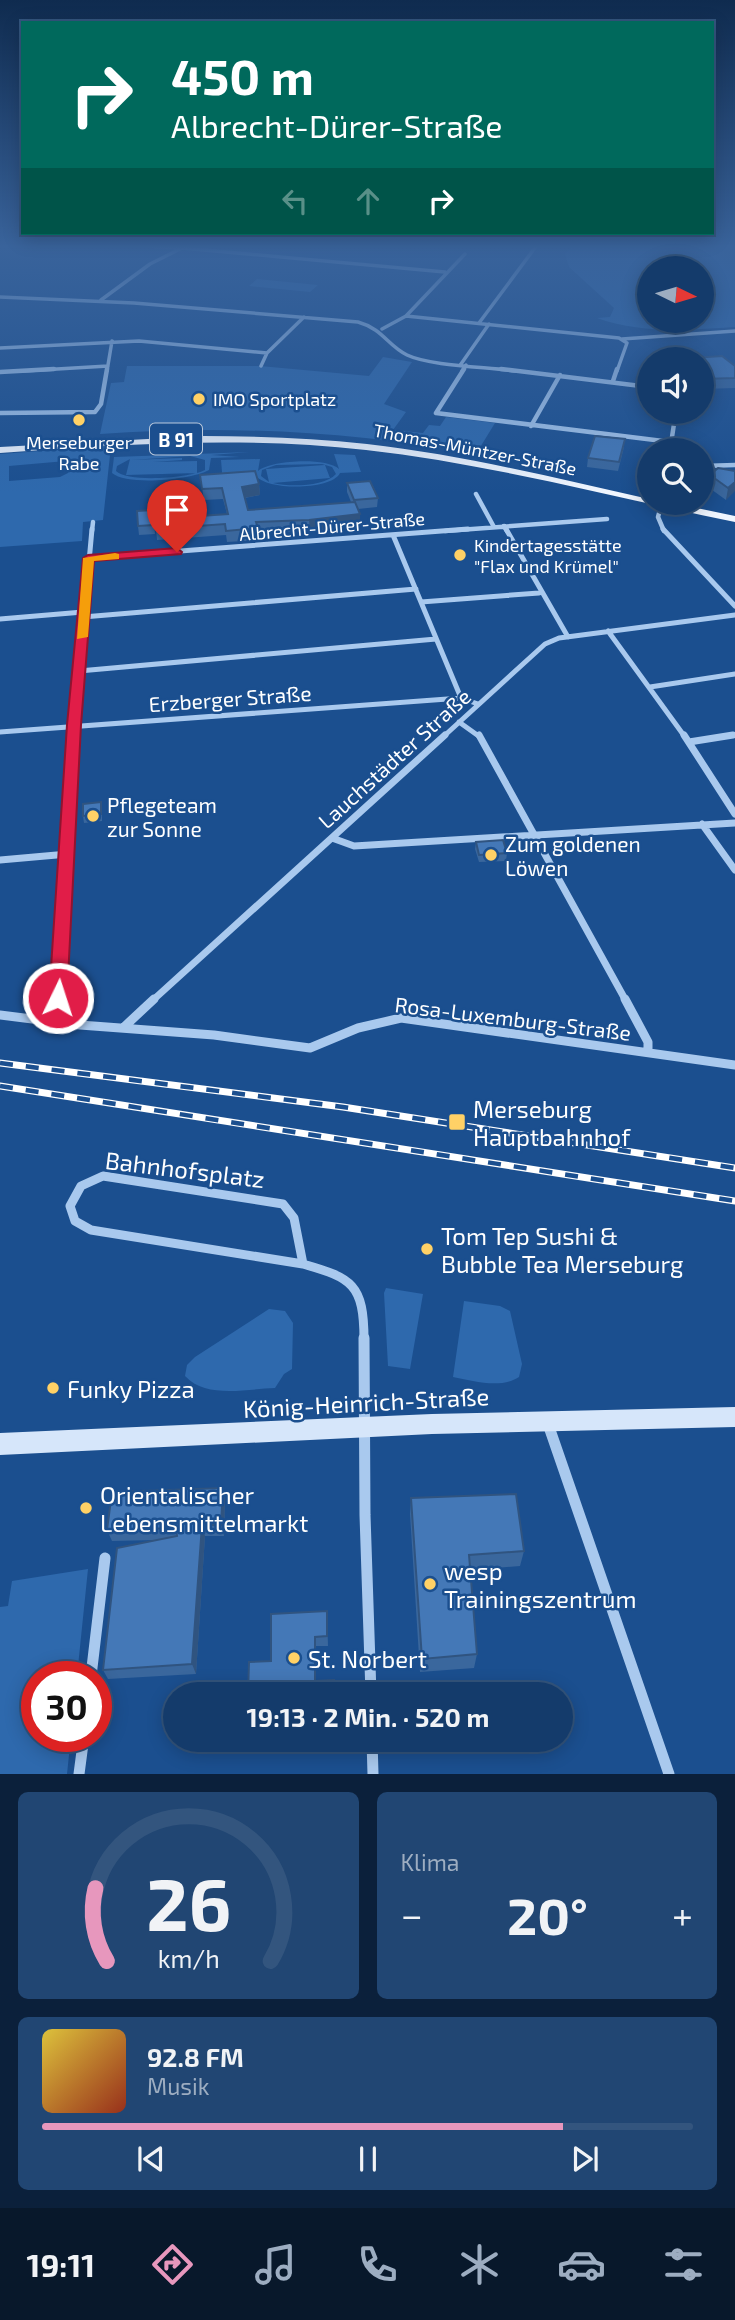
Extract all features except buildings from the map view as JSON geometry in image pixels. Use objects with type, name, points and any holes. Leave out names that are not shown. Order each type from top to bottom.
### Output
[{"type":"main road","name":"Thomas-Müntzer-Straße","points":[[0,448],[196,438],[352,442],[472,457],[637,492]]},
{"type":"main road","name":"Thomas-Müntzer-Straße","points":[[374,445],[637,499]]},
{"type":"main road","points":[[714,508],[735,513]]},
{"type":"main road","name":"Thomas-Müntzer-Straße","points":[[714,515],[735,519]]},
{"type":"main road","name":"König-Heinrich-Straße","points":[[0,1444],[547,1420],[735,1417]]},
{"type":"street","points":[[261,366],[267,353],[292,328]]},
{"type":"street","points":[[378,328],[404,354],[463,364],[637,385]]},
{"type":"street","points":[[487,328],[436,413],[637,438]]},
{"type":"street","points":[[523,328],[622,339],[735,331]]},
{"type":"street","points":[[613,381],[627,343],[622,339]]},
{"type":"street","points":[[0,348],[112,341],[267,353]]},
{"type":"street","points":[[0,413],[95,412],[101,404],[112,341]]},
{"type":"street","points":[[0,372],[108,366]]},
{"type":"street","points":[[531,426],[560,375]]},
{"type":"street","points":[[714,466],[735,465]]},
{"type":"street","points":[[476,494],[494,527]]},
{"type":"street","points":[[658,515],[668,538],[735,607]]},
{"type":"street","name":"Albrecht-Dürer-Straße","points":[[88,558],[607,519]]},
{"type":"street","points":[[56,1022],[74,725],[93,522]]},
{"type":"street","points":[[504,526],[540,593],[568,637]]},
{"type":"street","points":[[393,535],[461,698],[478,704]]},
{"type":"street","points":[[0,619],[416,589]]},
{"type":"street","points":[[421,602],[540,593]]},
{"type":"street","name":"Lauchstädter Straße","points":[[124,1027],[545,644],[568,637],[735,615]]},
{"type":"street","points":[[608,631],[689,742],[735,814]]},
{"type":"street","points":[[79,671],[436,639]]},
{"type":"street","points":[[650,687],[735,674]]},
{"type":"street","name":"Erzberger Straße","points":[[0,732],[461,698]]},
{"type":"street","points":[[459,722],[478,733],[648,1042],[648,1052]]},
{"type":"street","points":[[689,742],[735,735]]},
{"type":"street","points":[[332,838],[354,846],[735,823]]},
{"type":"street","points":[[702,824],[735,870]]},
{"type":"street","points":[[0,860],[68,854]]},
{"type":"street","name":"Rosa-Luxemburg-Straße","points":[[0,1015],[214,1035],[310,1048],[386,1018],[401,1018],[735,1065]]},
{"type":"street","name":"Bahnhofsplatz","points":[[303,1264],[294,1218],[283,1204],[103,1176],[94,1177],[78,1187],[71,1202],[75,1221],[91,1230],[303,1264],[341,1275],[351,1284],[359,1299],[364,1333],[371,1682]]},
{"type":"street","points":[[547,1420],[669,1774]]},
{"type":"street","points":[[93,1661],[105,1558]]},
{"type":"street","points":[[79,1774],[82,1752]]},
{"type":"street","points":[[372,1752],[373,1774]]},
{"type":"shaded area","points":[[383,357],[412,362],[384,404],[406,412],[393,430],[423,433],[429,425],[440,426],[446,417],[495,423],[476,454],[383,440],[289,432],[194,430],[100,434],[111,383],[124,382],[127,366],[260,366],[369,376]]},
{"type":"shaded area","points":[[111,446],[103,520],[83,522],[82,541],[0,547],[0,454]],"holes":[[[66,461],[68,473],[60,477],[9,481],[9,466]]]},
{"type":"shaded area","points":[[250,452],[211,455],[240,457],[211,458],[209,470],[200,474],[159,480],[131,479],[112,473],[114,457]],"holes":[[[190,456],[205,460],[205,470],[197,473],[197,461],[153,462],[182,458],[131,460]],[[130,459],[126,475],[197,473],[145,478],[123,475],[116,471],[117,466]]]},
{"type":"shaded area","points":[[334,454],[355,455],[361,472],[340,473],[335,479],[313,485],[286,486],[273,484],[256,476],[223,484],[221,460],[260,459],[258,471],[274,464],[298,461],[323,463],[339,469]],"holes":[[[322,464],[332,467],[336,474],[331,478],[306,485],[273,483],[330,478],[325,465],[266,469],[269,482],[261,476],[262,470],[276,465]]]},
{"type":"shaded area","points":[[386,1288],[423,1294],[410,1369],[388,1366],[384,1293]]},
{"type":"shaded area","points":[[464,1301],[500,1306],[510,1311],[522,1364],[519,1377],[504,1383],[495,1383],[453,1377]]},
{"type":"shaded area","points":[[269,1309],[285,1311],[293,1323],[292,1369],[284,1374],[275,1388],[215,1390],[204,1388],[185,1376],[187,1365],[195,1357]]},
{"type":"shaded area","points":[[88,1569],[79,1661],[21,1661],[21,1752],[69,1752],[67,1774],[0,1774],[0,1607],[8,1606],[12,1581]]},
{"type":"railway","points":[[0,1063],[343,1107],[735,1168]]},
{"type":"railway","points":[[0,1086],[735,1201]]},
{"type":"slow traffic","points":[[81,637],[88,558],[115,556]]},
{"type":"place","name":"IMO Sportplatz","points":[[199,399]]},
{"type":"place","name":"Merseburger Rabe","points":[[79,420]]},
{"type":"place","name":"Kindertagesstätte \"Flax und Krümel\"","points":[[460,555]]},
{"type":"place","name":"Pflegeteam zur Sonne","points":[[93,816]]},
{"type":"place","name":"Zum goldenen Löwen","points":[[491,855]]},
{"type":"place","name":"Merseburg Hauptbahnhof","points":[[457,1122]]},
{"type":"place","name":"Tom Tep Sushi & Bubble Tea Merseburg","points":[[427,1249]]},
{"type":"place","name":"Funky Pizza","points":[[53,1388]]},
{"type":"place","name":"Orientalischer Lebensmittelmarkt","points":[[86,1508]]},
{"type":"place","name":"wesp Trainingszentrum","points":[[430,1584]]},
{"type":"place","name":"St. Norbert","points":[[294,1658]]},
{"type":"route","points":[[58,998],[74,725],[88,558],[177,552]]}]
